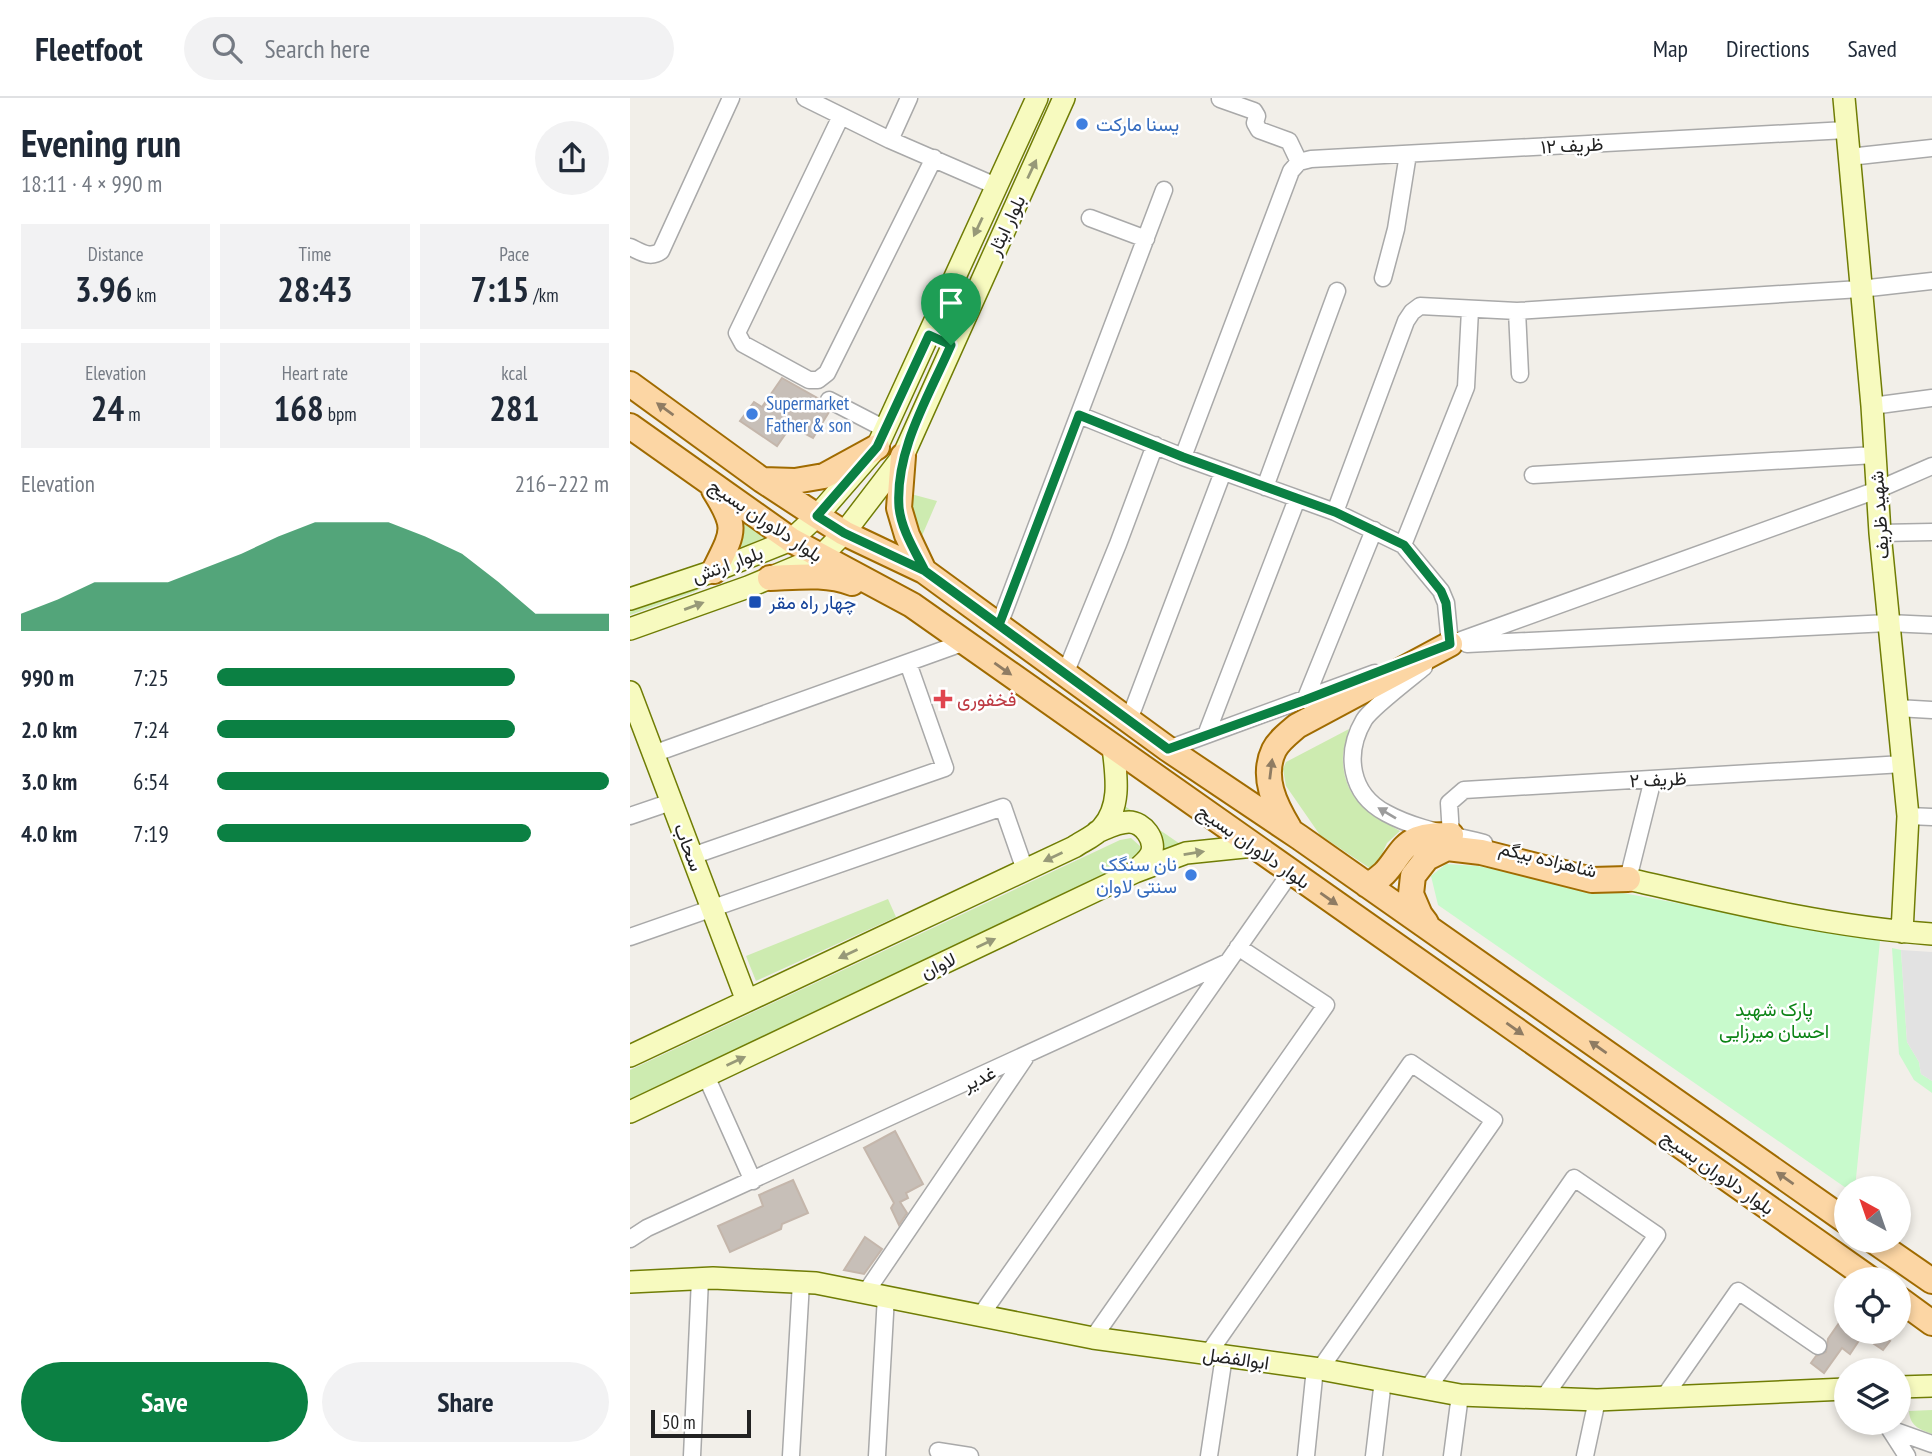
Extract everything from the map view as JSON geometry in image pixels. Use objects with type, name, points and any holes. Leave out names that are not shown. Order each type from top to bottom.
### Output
[{"type":"main road","name":"بلوار دلاوران بسیج","points":[[630,384],[762,481],[817,516],[844,533],[925,571],[1168,749],[1292,832],[1834,1213]]},
{"type":"main road","name":"بلوار دلاوران بسیج","points":[[630,426],[790,540],[912,605],[1853,1267]]},
{"type":"main road","points":[[675,458],[692,458],[699,451],[699,434]]},
{"type":"main road","points":[[762,481],[795,481],[824,476],[881,438]]},
{"type":"main road","points":[[903,456],[899,508],[906,535],[925,571]]},
{"type":"main road","points":[[710,483],[731,516],[729,542],[714,571]]},
{"type":"main road","points":[[770,578],[815,576],[843,579],[912,605]]},
{"type":"main road","points":[[1292,832],[1277,807],[1269,780],[1274,750],[1284,738],[1297,726],[1450,644]]},
{"type":"main road","points":[[1367,885],[1381,879],[1413,840],[1451,835]]},
{"type":"main road","points":[[1431,929],[1413,901],[1411,885],[1418,868],[1427,858],[1447,848],[1480,852],[1592,880],[1628,879]]},
{"type":"main road","points":[[1821,1244],[1834,1229]]},
{"type":"main road","points":[[1891,1253],[1932,1281]]},
{"type":"main road","points":[[1911,1308],[1932,1323]]},
{"type":"street","points":[[630,247],[649,255],[656,255],[661,251],[731,98]]},
{"type":"street","points":[[805,98],[890,140],[996,186]]},
{"type":"street","points":[[890,140],[908,98]]},
{"type":"street","name":"بلوار ایثار","points":[[817,516],[881,438],[1037,98]]},
{"type":"street","name":"بلوار ایثار","points":[[820,557],[844,533],[903,456],[1064,98]]},
{"type":"street","name":"شهید ظریف","points":[[1844,98],[1872,406],[1888,623],[1908,816],[1902,932]]},
{"type":"street","points":[[1183,457],[1291,171],[1299,162],[1289,141],[1259,130],[1255,123],[1256,113],[1220,99]]},
{"type":"street","points":[[841,116],[737,333],[743,344],[809,380],[818,380],[827,373],[934,158]]},
{"type":"street","name":"ظریف ۱۲","points":[[1299,162],[1311,159],[1846,130]]},
{"type":"street","points":[[1849,157],[1932,148]]},
{"type":"street","points":[[1383,278],[1396,229],[1408,155]]},
{"type":"street","points":[[999,625],[1164,190]]},
{"type":"street","points":[[1090,218],[1146,239]]},
{"type":"street","points":[[1335,512],[1401,333],[1412,312],[1420,306],[1517,311],[1860,289],[1932,281]]},
{"type":"street","points":[[1265,487],[1337,291]]},
{"type":"street","points":[[1404,545],[1466,387],[1470,310]]},
{"type":"street","points":[[1517,311],[1520,374]]},
{"type":"street","points":[[929,335],[951,345]]},
{"type":"street","points":[[1872,406],[1932,398]]},
{"type":"street","points":[[829,400],[881,438]]},
{"type":"street","points":[[1079,415],[1183,457],[1335,512],[1404,545],[1441,591],[1446,603],[1450,644]]},
{"type":"street","points":[[1065,674],[1155,445]]},
{"type":"street","points":[[1533,475],[1875,455]]},
{"type":"street","points":[[1168,749],[1877,490],[1932,466]]},
{"type":"street","points":[[1129,720],[1223,472]]},
{"type":"street","points":[[1206,735],[1297,499]]},
{"type":"street","name":"بلوار ارتش","points":[[630,598],[714,571],[790,540],[817,516]]},
{"type":"street","points":[[1305,700],[1374,530]]},
{"type":"street","points":[[1880,533],[1932,532]]},
{"type":"street","name":"بلوار ارتش","points":[[630,629],[820,557]]},
{"type":"street","points":[[1450,644],[1888,623],[1932,625]]},
{"type":"street","points":[[653,754],[965,642]]},
{"type":"street","name":"شاهزاده بیگم","points":[[1450,644],[1365,718],[1356,739],[1350,763],[1358,786],[1382,812],[1399,820],[1451,835],[1770,911],[1863,928],[1932,934]]},
{"type":"street","points":[[692,856],[944,768],[908,663]]},
{"type":"street","name":"سحاب","points":[[631,699],[747,1001]]},
{"type":"street","points":[[1897,708],[1932,710]]},
{"type":"street","points":[[630,1056],[1074,847],[1102,829],[1114,809],[1117,781],[1113,747]]},
{"type":"street","name":"ظریف ۲","points":[[1451,835],[1449,803],[1464,790],[1903,764]]},
{"type":"street","points":[[1628,879],[1653,779]]},
{"type":"street","points":[[630,816],[671,802]]},
{"type":"street","points":[[630,937],[1003,807],[1025,870]]},
{"type":"street","points":[[1908,816],[1932,817]]},
{"type":"street","points":[[1096,832],[1131,822],[1142,827],[1151,838],[1153,850],[1135,872]]},
{"type":"street","name":"لاوان","points":[[630,1112],[1135,872],[1186,853],[1254,846]]},
{"type":"street","points":[[981,1315],[1291,872]]},
{"type":"street","points":[[1093,1338],[1326,1005],[1238,947]]},
{"type":"street","name":"غدیر","points":[[630,1239],[648,1228],[1228,962]]},
{"type":"street","points":[[877,1456],[876,1294],[1026,1056]]},
{"type":"street","points":[[1209,1456],[1216,1355],[1411,1063],[1494,1120],[1318,1369],[1306,1456]]},
{"type":"street","points":[[706,1076],[753,1181]]},
{"type":"street","points":[[1428,1388],[1574,1178],[1657,1235],[1543,1399]]},
{"type":"street","points":[[692,1456],[700,1279]]},
{"type":"street","name":"ابوالفضل","points":[[630,1282],[700,1279],[801,1282],[876,1294],[1093,1338],[1318,1369],[1460,1395],[1597,1400],[1834,1390]]},
{"type":"street","points":[[791,1456],[801,1282]]},
{"type":"street","points":[[1664,1397],[1738,1291],[1818,1346]]},
{"type":"street","points":[[1374,1456],[1383,1380]]},
{"type":"street","points":[[1911,1387],[1932,1386]]},
{"type":"street","points":[[1452,1456],[1460,1395]]},
{"type":"street","points":[[1585,1456],[1597,1400]]},
{"type":"street","points":[[1894,1435],[1907,1456]]},
{"type":"street","points":[[1910,1435],[1932,1444]]},
{"type":"street","points":[[938,1451],[970,1456]]},
{"type":"green space","points":[[911,494],[937,501],[921,538],[910,517]]},
{"type":"green space","points":[[742,515],[769,535],[740,549],[744,532]]},
{"type":"green space","points":[[734,571],[694,592],[630,615],[630,605]]},
{"type":"green space","points":[[1349,729],[1343,758],[1349,787],[1369,812],[1400,831],[1387,843],[1374,871],[1320,835],[1286,786],[1283,769],[1286,762]]},
{"type":"green space","points":[[1119,802],[1186,848],[1160,857],[1161,847],[1115,823]]},
{"type":"green space","points":[[1131,838],[1140,846],[1141,857],[1131,866],[630,1106],[630,1070],[1120,840]]},
{"type":"green space","name":"پارک شهید احسان میرزایی","points":[[1446,864],[1478,866],[1880,941],[1856,1176],[1834,1176],[1834,1180],[1438,905],[1431,876]]},
{"type":"green space","points":[[888,899],[896,917],[756,981],[746,956]]},
{"type":"green space","points":[[1892,948],[1901,950],[1907,1042],[1919,1062],[1921,1074],[1932,1081],[1932,1093],[1914,1080],[1899,1054]]},
{"type":"green space","points":[[1932,1410],[1932,1434],[1913,1424],[1911,1411]]},
{"type":"shaded area","points":[[1901,950],[1932,952],[1932,1081],[1921,1074],[1919,1062],[1907,1042]]},
{"type":"building","points":[[782,378],[819,399],[821,406],[829,412],[813,438],[791,426],[777,446],[740,421],[754,402],[762,407]]},
{"type":"building","points":[[895,1131],[923,1184],[906,1193],[908,1198],[900,1202],[907,1213],[899,1225],[891,1208],[894,1203],[864,1148]]},
{"type":"building","points":[[793,1180],[808,1213],[782,1224],[781,1229],[730,1252],[718,1226],[763,1206],[759,1195]]},
{"type":"building","points":[[865,1237],[882,1249],[864,1274],[844,1270]]},
{"type":"building","points":[[1834,1330],[1834,1344],[1857,1344],[1850,1354],[1842,1348],[1824,1373],[1811,1363],[1816,1356],[1826,1352],[1828,1339]]},
{"type":"building","points":[[1874,1344],[1888,1344],[1883,1350]]},
{"type":"place","name":"یسنا مارکت","points":[[1082,124]]},
{"type":"place","name":"Supermarket Father & son","points":[[752,414]]},
{"type":"place","name":"چهار راه مقر‍","points":[[755,602]]},
{"type":"place","name":"فخفوری","points":[[943,699]]},
{"type":"place","name":"نان سنگک سنتی لاوان","points":[[1191,875]]},
{"type":"route","points":[[951,345],[903,456],[899,508],[906,535],[925,571],[999,625],[1065,674],[1168,749],[1450,644],[1446,603],[1441,591],[1404,545],[1335,512],[1183,457],[1079,415],[999,625],[957,595],[925,571],[844,533],[817,516],[877,447],[929,335],[951,345]]}]
